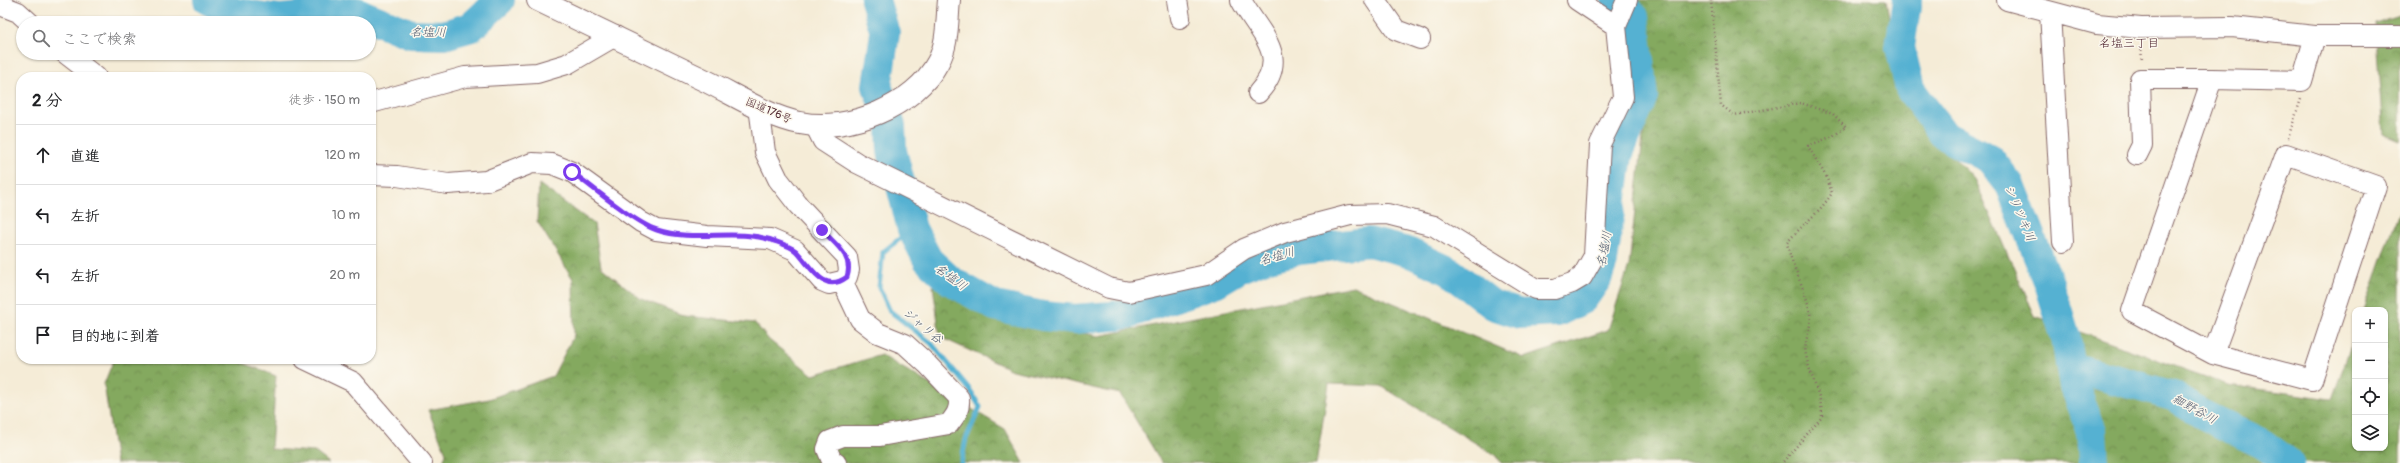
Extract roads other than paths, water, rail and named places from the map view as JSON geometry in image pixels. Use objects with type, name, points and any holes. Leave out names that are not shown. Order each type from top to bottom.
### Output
[{"type":"highway","name":"国道176号","points":[[538,0],[759,107],[799,123],[815,125],[848,123],[869,117],[920,88],[939,62],[946,36],[949,0]]},
{"type":"street","points":[[1241,0],[1272,49],[1272,70],[1267,83],[1258,93]]},
{"type":"street","points":[[1375,0],[1396,30],[1420,39]]},
{"type":"street","points":[[1577,0],[1616,26]]},
{"type":"street","points":[[815,125],[823,142],[857,163],[1109,288],[1129,292],[1206,276],[1244,249],[1285,232],[1350,215],[1387,214],[1434,226],[1536,289],[1556,289],[1572,284],[1582,277],[1594,256],[1600,144],[1623,96],[1616,26],[1627,0]]},
{"type":"street","points":[[2006,0],[2097,24],[2141,28],[2232,26],[2315,36],[2400,36]]},
{"type":"street","points":[[0,5],[18,12],[22,16]]},
{"type":"street","points":[[2050,12],[2063,242]]},
{"type":"street","points":[[376,102],[465,77],[537,73],[567,64],[615,36]]},
{"type":"street","points":[[2137,155],[2142,145],[2140,79],[2302,81],[2315,36]]},
{"type":"street","points":[[74,60],[90,72]]},
{"type":"street","points":[[2212,79],[2132,311],[2213,354],[2312,380],[2376,186],[2286,154],[2213,354]]},
{"type":"street","points":[[376,175],[397,176],[448,184],[486,181],[532,163],[552,164],[572,172],[641,222],[656,230],[707,236],[770,239],[795,250],[822,281],[829,284],[842,281],[847,277],[849,270],[847,257],[799,206],[778,179],[765,152],[759,107]]},
{"type":"street","points":[[836,463],[832,461],[827,449],[830,441],[842,436],[880,436],[949,424],[958,413],[960,405],[959,398],[905,344],[878,332],[860,319],[842,281]]},
{"type":"street","points":[[316,364],[353,382],[422,463]]},
{"type":"waterway","name":"名塩川","points":[[208,0],[235,13],[258,16]]},
{"type":"waterway","name":"名塩川","points":[[376,20],[411,34],[444,35],[471,27],[500,0]]},
{"type":"waterway","name":"名塩川","points":[[875,0],[885,33],[877,86],[891,126],[892,151],[912,229],[928,260],[951,281],[995,306],[1043,316],[1075,319],[1124,315],[1217,282],[1242,267],[1268,257],[1299,250],[1369,242],[1408,252],[1449,271],[1493,305],[1520,314],[1557,312],[1583,299],[1597,279],[1603,261],[1618,155],[1643,96],[1634,17],[1616,0]]},
{"type":"waterway","name":"シリツキ川","points":[[1907,0],[1900,47],[1910,89],[1945,136],[1990,159],[2010,185],[2049,283],[2066,338],[2074,387],[2092,431],[2094,463]]},
{"type":"waterway","name":"名塩川","points":[[313,16],[356,12],[366,16]]},
{"type":"waterway","name":"ジャリ谷","points":[[912,229],[883,252],[879,287],[890,311],[931,343],[970,390],[980,407],[966,439],[961,463]]},
{"type":"waterway","name":"細野谷川","points":[[2071,367],[2173,396],[2201,414],[2263,444],[2289,463]]},
{"type":"district","name":"名塩三丁目","points":[[2129,43]]}]
